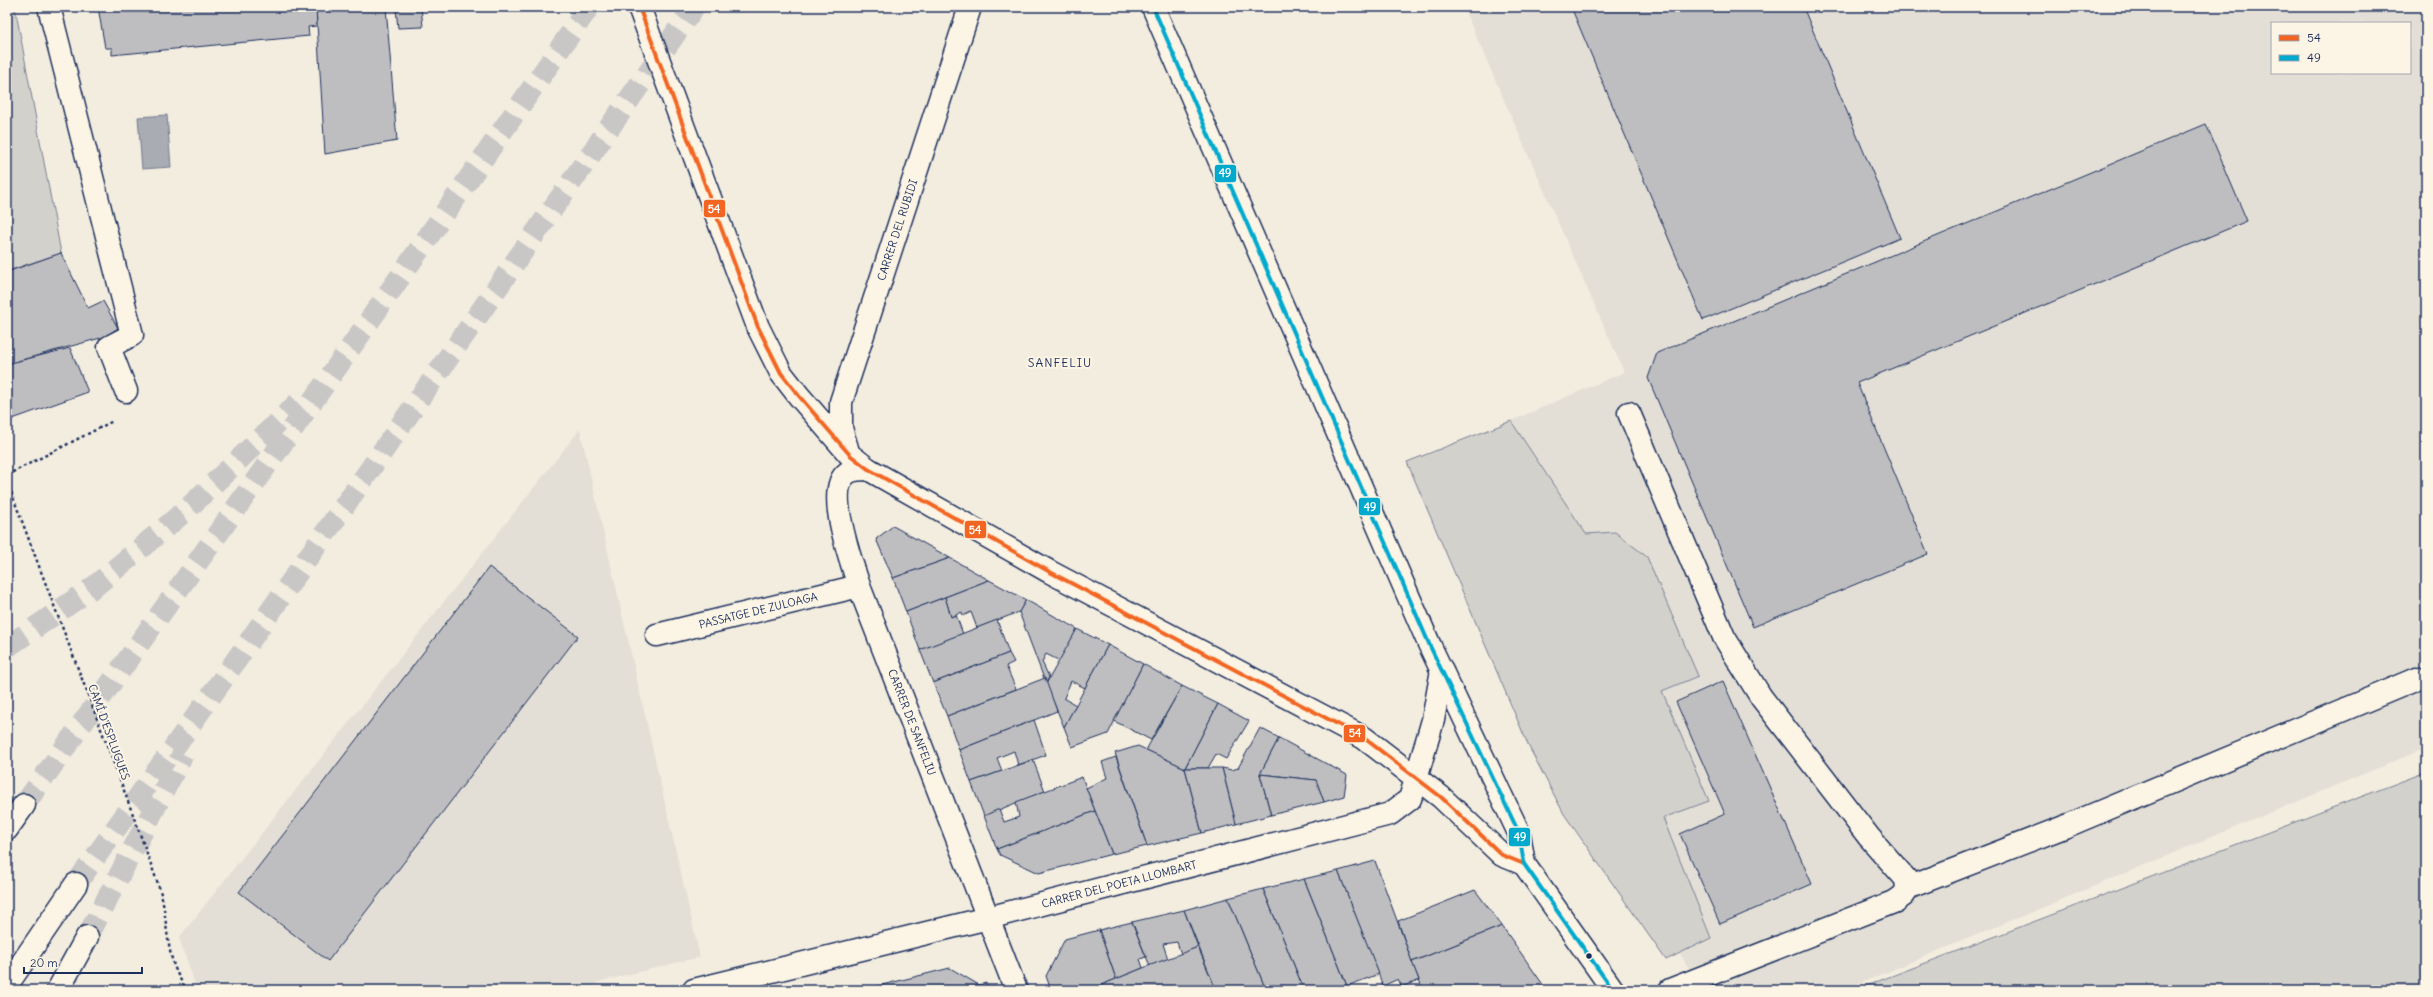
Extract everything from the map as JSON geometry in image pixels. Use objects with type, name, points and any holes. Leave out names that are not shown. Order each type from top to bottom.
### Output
[{"type":"main road","points":[[49,7],[132,335],[110,347],[126,391]]},
{"type":"main road","points":[[639,7],[758,327],[781,373],[850,455],[868,469],[1050,572],[1364,738],[1441,797],[1502,855],[1524,864]]},
{"type":"main road","name":"CARRER DEL RUBIDI","points":[[850,455],[841,428],[841,402],[970,7]]},
{"type":"main road","points":[[1153,7],[1442,670],[1519,833],[1524,864],[1613,990]]},
{"type":"main road","points":[[1629,413],[1724,637],[1761,697],[1869,837],[1906,879],[1907,888],[1904,895],[1896,901],[1670,990]]},
{"type":"main road","name":"CARRER DE SANFELIU","points":[[868,469],[855,469],[846,473],[840,481],[836,494],[844,537],[859,586],[1016,990]]},
{"type":"main road","name":"PASSATGE DE ZULOAGA","points":[[657,635],[859,586]]},
{"type":"main road","name":"CARRER DEL POETA LLOMBART","points":[[694,990],[988,918],[1390,814],[1410,799],[1433,720],[1442,670]]},
{"type":"main road","points":[[1907,888],[2064,827],[2416,679]]},
{"type":"main road","points":[[7,829],[24,805]]},
{"type":"main road","points":[[7,985],[76,884]]},
{"type":"main road","points":[[58,990],[87,937]]},
{"type":"path","points":[[7,475],[127,414],[126,391]]},
{"type":"path","name":"CAMÍ D'ESPLUGUES","points":[[7,481],[159,889],[172,961],[183,984],[188,990]]},
{"type":"shaded area","points":[[7,7],[15,7],[61,253],[7,271]]},
{"type":"shaded area","points":[[1463,7],[2426,7],[2426,748],[1844,990],[1702,990],[1679,952],[1711,937],[1663,818],[1709,800],[1662,691],[1698,676],[1615,532],[1586,534],[1511,421],[1624,372]]},
{"type":"shaded area","points":[[167,115],[171,167],[142,169],[138,117]]},
{"type":"shaded area","points":[[1511,421],[1586,534],[1615,532],[1647,557],[1698,676],[1662,691],[1709,801],[1663,818],[1711,938],[1666,960],[1564,814],[1529,747],[1407,462]]},
{"type":"shaded area","points":[[580,429],[700,957],[598,982],[592,990],[197,990],[179,938]]},
{"type":"shaded area","points":[[2426,772],[2426,990],[1855,990]]},
{"type":"building","points":[[98,7],[316,7],[317,26],[308,27],[309,36],[112,55],[112,48],[105,48]]},
{"type":"building","points":[[316,7],[386,7],[397,141],[325,154]]},
{"type":"building","points":[[386,7],[421,7],[423,27],[398,28],[396,9],[387,10]]},
{"type":"building","points":[[1571,7],[1803,7],[1900,238],[1703,320]]},
{"type":"building","points":[[2206,124],[2247,221],[1857,383],[1928,554],[1753,627],[1648,378],[1657,353]]},
{"type":"building","points":[[61,253],[88,308],[103,301],[118,328],[104,337],[7,364],[7,272]]},
{"type":"building","points":[[70,348],[88,392],[7,421],[7,364]]},
{"type":"building","points":[[893,526],[950,558],[893,578],[876,539]]},
{"type":"building","points":[[950,558],[989,580],[906,612],[893,578]]},
{"type":"building","points":[[489,567],[578,636],[328,961],[239,892]]},
{"type":"building","points":[[989,580],[1026,600],[1019,612],[977,628],[971,612],[963,616],[962,612],[951,617],[945,597]]},
{"type":"building","points":[[945,597],[951,617],[956,615],[963,634],[920,650],[906,612]]},
{"type":"building","points":[[1026,600],[1077,629],[1060,661],[1046,654],[1042,662],[1049,677],[1046,684],[1019,612]]},
{"type":"building","points":[[997,620],[1009,653],[933,683],[920,650]]},
{"type":"building","points":[[1077,629],[1108,645],[1085,688],[1071,681],[1064,698],[1076,705],[1064,727],[1046,684]]},
{"type":"building","points":[[1108,645],[1143,664],[1108,734],[1072,747],[1064,727]]},
{"type":"building","points":[[1009,653],[1014,662],[1006,666],[1016,689],[947,716],[933,683]]},
{"type":"building","points":[[1143,664],[1182,686],[1151,740],[1114,721]]},
{"type":"building","points":[[1045,678],[1057,711],[959,750],[947,716]]},
{"type":"building","points":[[1723,681],[1812,884],[1720,924],[1680,834],[1725,814],[1676,702]]},
{"type":"building","points":[[1182,686],[1218,704],[1185,768],[1146,750]]},
{"type":"building","points":[[1218,704],[1249,721],[1226,759],[1216,754],[1208,768],[1185,768]]},
{"type":"building","points":[[1034,720],[1046,755],[1018,765],[1014,751],[997,758],[1002,771],[971,782],[959,750]]},
{"type":"building","points":[[1260,728],[1279,738],[1260,774],[1271,815],[1236,824],[1222,768],[1232,770],[1238,768]]},
{"type":"building","points":[[1279,738],[1347,775],[1344,796],[1324,802],[1316,780],[1260,774]]},
{"type":"building","points":[[1138,746],[1185,768],[1202,833],[1147,846],[1115,753]]},
{"type":"building","points":[[1116,757],[1147,846],[1112,854],[1086,788],[1107,778],[1102,762]]},
{"type":"building","points":[[1033,760],[1045,791],[984,816],[971,782]]},
{"type":"building","points":[[1185,768],[1222,768],[1236,824],[1202,833]]},
{"type":"building","points":[[1260,774],[1316,780],[1324,802],[1271,815]]},
{"type":"building","points":[[1082,777],[1095,811],[997,849],[984,816],[999,809],[1004,822],[1019,817],[1016,802]]},
{"type":"building","points":[[1095,811],[1112,854],[1039,873],[1000,855],[997,849]]},
{"type":"building","points":[[1375,861],[1419,980],[1402,987],[1398,979],[1383,986],[1338,871]]},
{"type":"building","points":[[1338,871],[1379,974],[1347,986],[1304,879]]},
{"type":"building","points":[[1304,879],[1348,990],[1304,990],[1263,889]]},
{"type":"building","points":[[1263,889],[1304,990],[1266,990],[1228,898]]},
{"type":"building","points":[[1475,890],[1502,926],[1412,962],[1398,921]]},
{"type":"building","points":[[1228,898],[1266,990],[1216,990],[1184,910]]},
{"type":"building","points":[[1184,910],[1198,947],[1181,954],[1177,942],[1163,944],[1168,959],[1150,966],[1132,922]]},
{"type":"building","points":[[1132,922],[1146,957],[1140,959],[1143,968],[1116,979],[1099,930]]},
{"type":"building","points":[[1502,926],[1544,986],[1534,990],[1423,990],[1412,962]]},
{"type":"building","points":[[1099,930],[1116,979],[1089,990],[1051,990],[1046,976],[1065,939]]},
{"type":"building","points":[[1198,947],[1216,990],[1089,990],[1143,968]]},
{"type":"building","points":[[950,968],[979,985],[967,990],[862,990]]},
{"type":"building","points":[[986,983],[989,990],[967,990],[979,985]]},
{"type":"building","points":[[1544,986],[1547,990],[1534,990]]},
{"type":"tunnel","points":[[24,805],[344,357],[589,7]]},
{"type":"tunnel","points":[[76,884],[223,679],[694,7]]},
{"type":"tunnel","points":[[7,647],[95,586],[184,512],[298,403]]},
{"type":"tunnel","points":[[87,937],[183,754]]},
{"type":"transit line","name":"54","points":[[639,7],[758,327],[781,373],[850,455],[868,469],[1050,572],[1364,738],[1441,797],[1502,855],[1524,864]]},
{"type":"transit line","name":"49","points":[[1153,7],[1430,646],[1519,833],[1524,864],[1613,990]]},
{"type":"district","name":"SANFELIU","points":[[1060,363]]}]
